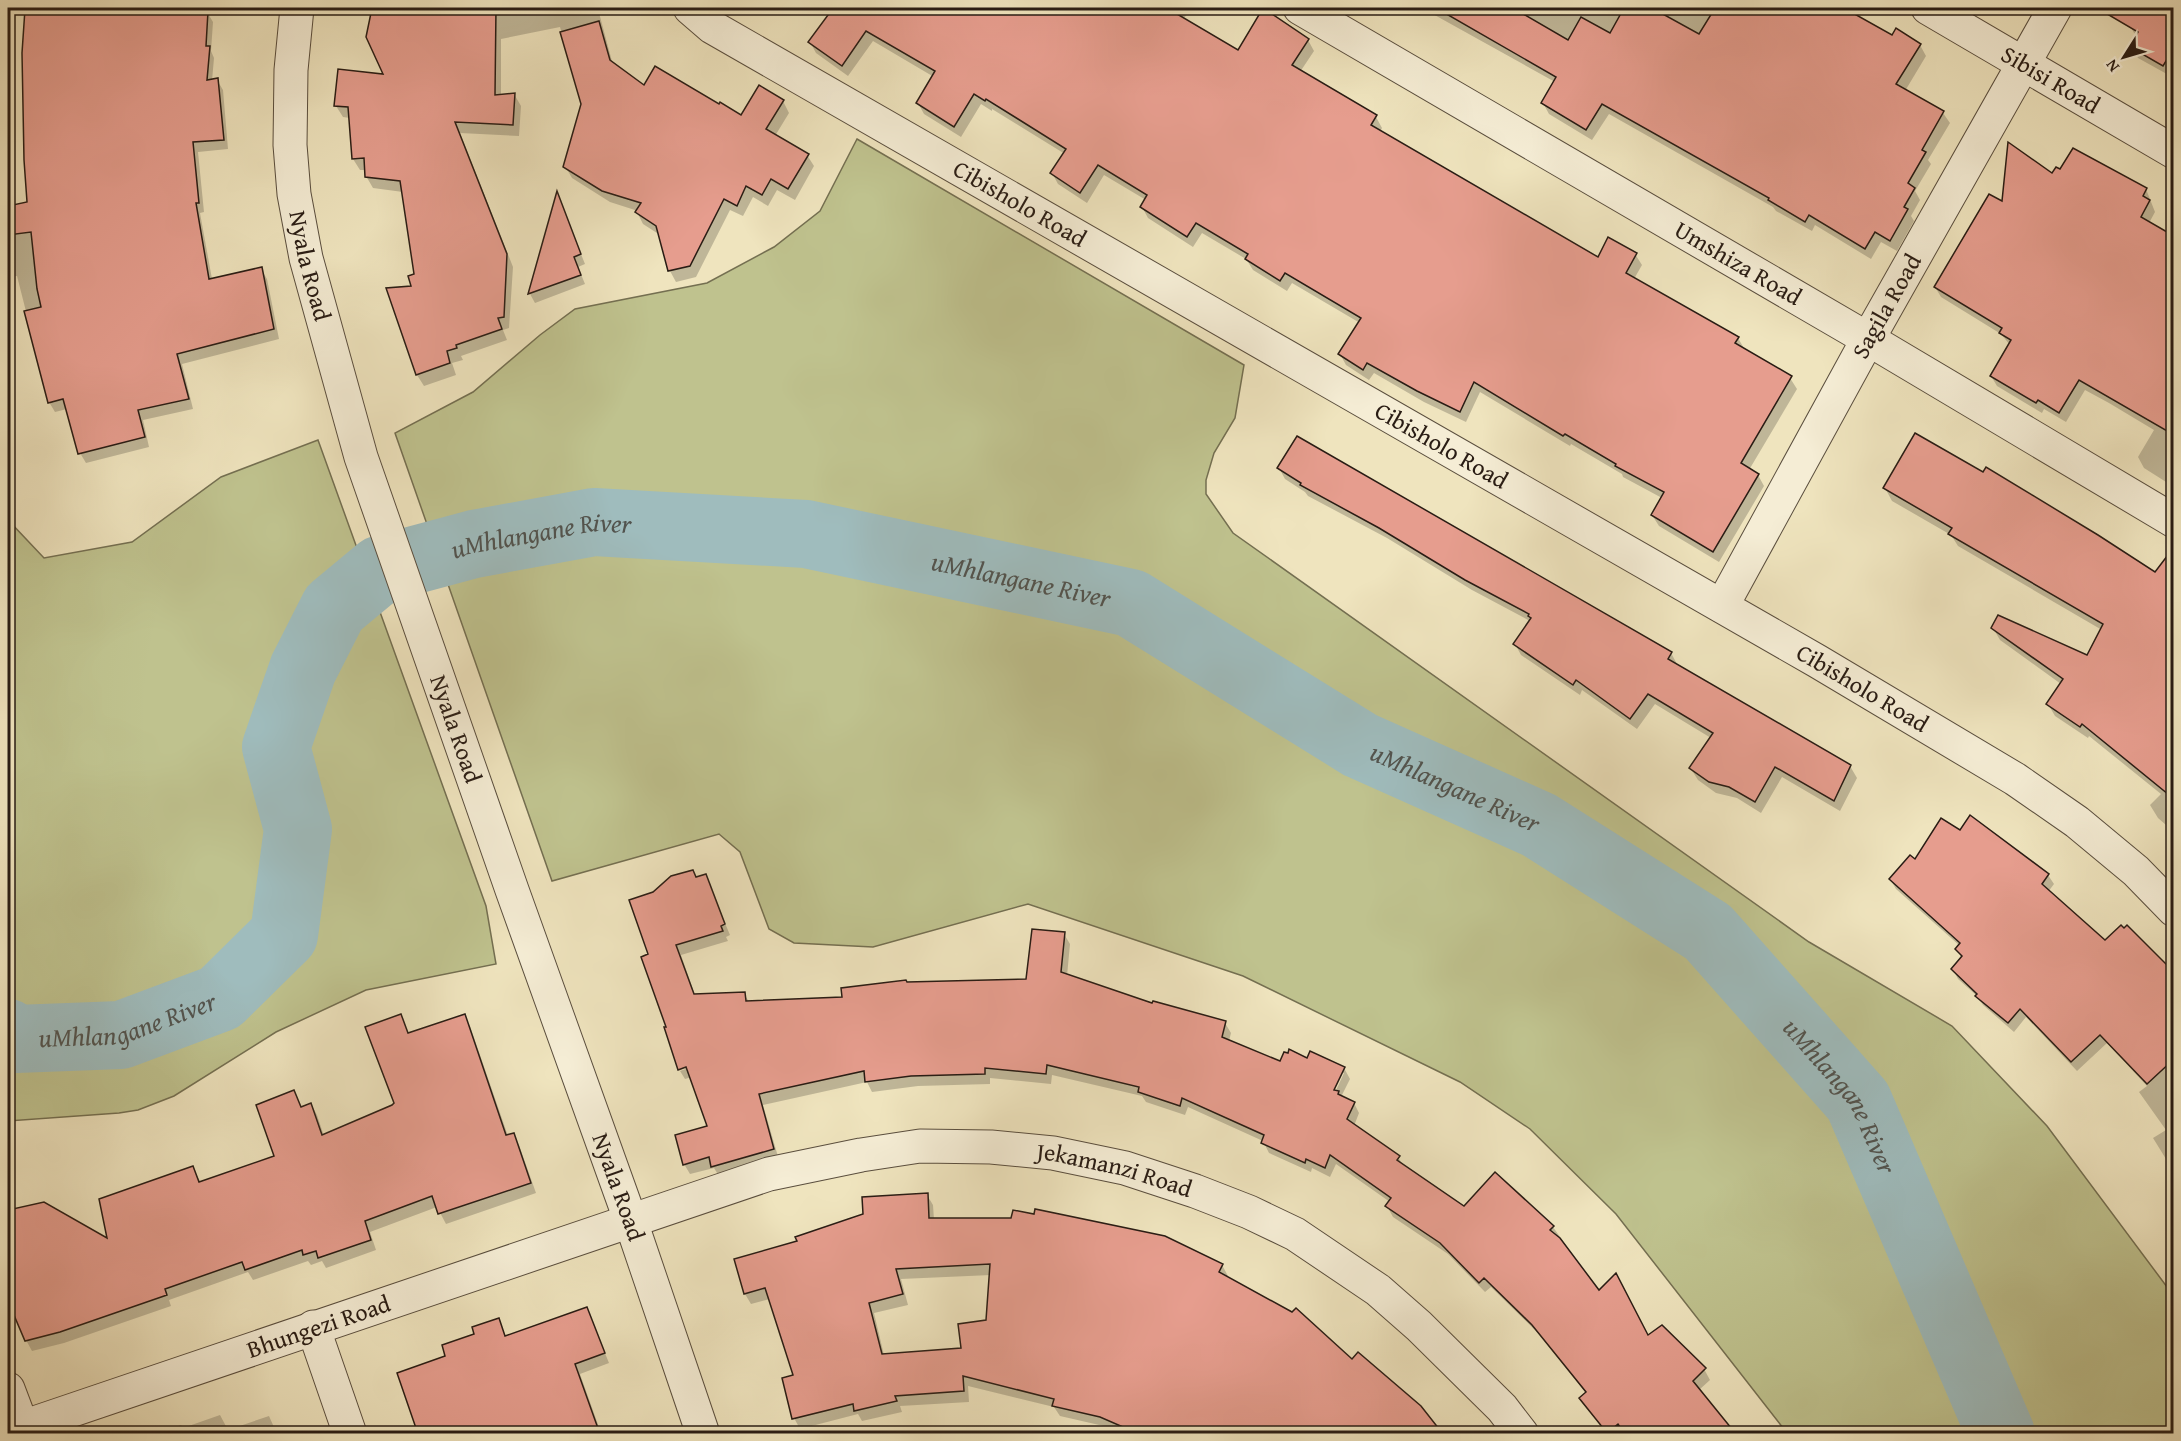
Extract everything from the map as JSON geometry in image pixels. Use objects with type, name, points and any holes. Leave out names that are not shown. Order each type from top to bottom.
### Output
[{"type":"street","name":"Nyala Road","points":[[297,8],[291,70],[290,145],[294,194],[306,258],[360,457],[630,1219],[703,1434]]},
{"type":"street","name":"Cibisholo Road","points":[[690,8],[722,33],[1722,606],[2015,779],[2077,822],[2136,871],[2174,910]]},
{"type":"street","name":"Umshiza Road","points":[[1300,8],[1868,339],[2174,521]]},
{"type":"street","name":"Sibisi Road","points":[[1928,8],[2174,152]]},
{"type":"street","name":"Sagila Road","points":[[1722,606],[1868,339],[2055,8]]},
{"type":"street","name":"Jekamanzi Road","points":[[630,1219],[768,1174],[861,1155],[920,1146],[991,1146],[1053,1153],[1125,1168],[1195,1191],[1249,1212],[1295,1234],[1378,1290],[1502,1408],[1522,1434]]},
{"type":"street","name":"Bhungezi Road","points":[[19,1431],[630,1219]]},
{"type":"street","points":[[314,1327],[350,1434]]},
{"type":"street","points":[[8,1389],[19,1431]]},
{"type":"green space","points":[[857,139],[1244,365],[1235,418],[1214,453],[1206,480],[1206,494],[1233,533],[1809,942],[1952,1026],[2047,1126],[2173,1295],[2173,1433],[1787,1433],[1616,1214],[1530,1129],[1460,1082],[1243,976],[1028,904],[873,947],[794,943],[769,929],[740,852],[719,834],[552,881],[395,433],[473,392],[540,335],[575,309],[707,283],[774,247],[820,211]]},
{"type":"green space","points":[[318,440],[486,906],[496,964],[366,990],[276,1032],[174,1096],[138,1110],[8,1121],[8,520],[44,558],[132,542],[221,477]]},
{"type":"building","points":[[100,8],[173,8],[208,11],[206,46],[210,46],[207,80],[218,78],[224,140],[193,142],[199,203],[196,203],[209,279],[262,267],[274,329],[177,354],[189,399],[138,410],[145,437],[78,454],[63,399],[48,403],[24,311],[41,307],[31,232],[8,235],[8,206],[27,202],[22,53],[25,9],[99,14]]},
{"type":"building","points":[[372,8],[496,8],[495,95],[515,93],[513,125],[455,122],[507,254],[504,317],[498,318],[502,329],[456,345],[457,348],[447,351],[450,363],[416,375],[386,288],[411,286],[408,276],[414,274],[400,181],[365,177],[364,158],[352,159],[348,107],[334,106],[338,69],[383,74],[366,37]]},
{"type":"building","points":[[826,8],[1167,8],[1238,50],[1263,8],[1309,39],[1292,65],[1377,115],[1371,125],[1598,257],[1608,237],[1637,253],[1626,273],[1739,337],[1735,343],[1792,376],[1741,463],[1759,474],[1713,552],[1651,515],[1664,492],[1615,466],[1616,464],[1565,434],[1563,436],[1474,382],[1460,412],[1367,363],[1363,370],[1338,354],[1361,318],[1285,273],[1280,281],[1245,259],[1248,254],[1196,223],[1187,237],[1140,207],[1147,195],[1098,165],[1080,193],[1050,173],[1066,149],[986,99],[985,101],[974,94],[954,127],[916,103],[935,71],[866,31],[842,66],[808,42],[831,11]]},
{"type":"building","points":[[1436,8],[1513,8],[1568,40],[1581,17],[1610,33],[1624,8],[1652,8],[1699,34],[1715,8],[1844,8],[1892,35],[1896,28],[1921,44],[1896,84],[1944,111],[1922,150],[1926,152],[1908,183],[1915,188],[1904,207],[1908,209],[1890,241],[1875,232],[1865,249],[1809,215],[1805,222],[1768,200],[1769,198],[1602,104],[1586,130],[1541,103],[1556,77]]},
{"type":"building","points":[[2097,8],[2174,8],[2174,48],[2163,66],[2130,47],[2138,32]]},
{"type":"building","points":[[599,21],[610,60],[644,85],[655,66],[741,115],[759,85],[784,100],[766,129],[809,154],[788,189],[771,179],[762,195],[746,186],[737,206],[724,199],[690,266],[668,271],[656,226],[635,212],[641,203],[602,191],[563,167],[581,104],[560,32]]},
{"type":"building","points":[[2008,142],[2052,173],[2056,167],[2060,169],[2073,148],[2147,188],[2143,196],[2150,200],[2141,217],[2174,236],[2174,435],[2079,380],[2059,413],[2038,400],[2036,403],[1990,376],[2011,340],[1999,333],[2002,328],[1934,287],[1989,194],[2002,201]]},
{"type":"building","points":[[557,191],[581,254],[574,257],[581,275],[528,294]]},
{"type":"building","points":[[1915,433],[1983,472],[1986,467],[2155,572],[2174,547],[2174,799],[2082,724],[2080,727],[2046,704],[2063,679],[1991,628],[1998,615],[2087,655],[2103,624],[1948,534],[1952,528],[1883,488]]},
{"type":"building","points":[[1297,436],[1672,652],[1668,659],[1851,765],[1834,801],[1775,767],[1755,802],[1729,787],[1709,782],[1689,768],[1713,733],[1648,694],[1630,719],[1576,680],[1573,685],[1513,644],[1531,618],[1529,614],[1300,485],[1301,483],[1277,468]]},
{"type":"building","points":[[1970,815],[2049,874],[2042,884],[2105,940],[2121,925],[2124,928],[2127,925],[2174,972],[2174,1059],[2147,1084],[2100,1035],[2071,1062],[2020,1009],[2008,1023],[1975,996],[1977,994],[1951,969],[1962,956],[1955,949],[1960,943],[1889,879],[1910,855],[1915,859],[1941,818],[1960,830]]},
{"type":"building","points":[[693,870],[696,877],[706,874],[725,924],[721,926],[723,931],[676,945],[694,994],[745,992],[746,1001],[842,997],[841,988],[906,980],[907,982],[1026,979],[1032,929],[1065,932],[1061,972],[1152,1003],[1153,1001],[1226,1021],[1222,1037],[1280,1061],[1284,1052],[1288,1053],[1289,1049],[1307,1058],[1310,1051],[1345,1067],[1334,1090],[1355,1102],[1347,1119],[1400,1156],[1397,1160],[1464,1206],[1495,1172],[1554,1226],[1550,1230],[1560,1238],[1599,1290],[1616,1273],[1648,1335],[1662,1325],[1706,1368],[1693,1381],[1736,1434],[1625,1434],[1618,1424],[1607,1433],[1579,1398],[1586,1392],[1532,1325],[1484,1278],[1479,1283],[1440,1243],[1385,1206],[1391,1198],[1330,1155],[1325,1168],[1306,1159],[1305,1163],[1261,1143],[1264,1135],[1182,1098],[1180,1106],[1138,1092],[1139,1087],[1047,1065],[1046,1074],[985,1068],[985,1074],[911,1076],[865,1082],[864,1071],[759,1094],[774,1149],[711,1167],[709,1157],[683,1165],[675,1135],[707,1126],[686,1067],[678,1070],[664,1027],[666,1027],[641,957],[648,954],[629,900],[653,892],[671,876]]},
{"type":"building","points":[[401,1014],[408,1033],[465,1014],[506,1135],[514,1133],[531,1183],[438,1214],[432,1196],[365,1221],[371,1240],[318,1258],[316,1251],[303,1255],[302,1250],[245,1270],[242,1262],[165,1289],[167,1295],[60,1332],[25,1341],[8,1301],[8,1210],[44,1202],[107,1238],[99,1199],[193,1166],[199,1182],[274,1156],[256,1105],[294,1090],[301,1107],[311,1103],[322,1135],[392,1105],[394,1103],[365,1027]]},
{"type":"building","points":[[928,1193],[929,1218],[1011,1218],[1013,1210],[1034,1214],[1035,1209],[1165,1236],[1223,1264],[1219,1272],[1292,1312],[1296,1308],[1352,1359],[1358,1352],[1421,1406],[1443,1434],[1139,1434],[1100,1417],[1052,1406],[1054,1399],[963,1376],[964,1391],[895,1396],[897,1401],[854,1411],[853,1404],[792,1419],[782,1378],[793,1375],[765,1288],[744,1294],[734,1259],[797,1241],[795,1237],[863,1214],[862,1197]],"holes":[[[990,1264],[986,1320],[958,1324],[961,1348],[882,1354],[869,1303],[903,1294],[896,1269]]]},
{"type":"building","points":[[587,1307],[605,1353],[575,1364],[600,1434],[418,1434],[397,1373],[445,1356],[442,1345],[474,1334],[472,1327],[499,1318],[505,1336]]},
{"type":"waterway","name":"uMhlangane River","points":[[8,1033],[16,1039],[121,1035],[220,998],[284,935],[298,829],[276,747],[303,669],[334,608],[381,569],[474,544],[594,522],[806,534],[1131,603],[1360,745],[1539,825],[1708,932],[1858,1101],[2001,1434]]}]
